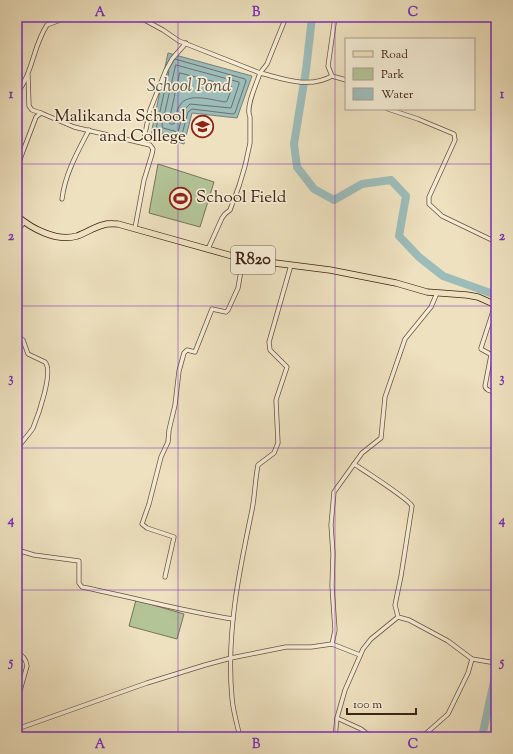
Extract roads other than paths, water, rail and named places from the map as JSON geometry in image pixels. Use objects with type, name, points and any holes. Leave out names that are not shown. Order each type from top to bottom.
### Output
[{"type":"main road","name":"R820","points":[[17,216],[32,228],[68,238],[77,236],[104,224],[118,224],[243,259],[330,270],[396,283],[422,291],[478,297],[496,305]]},
{"type":"street","points":[[17,93],[28,75],[38,45],[47,25],[68,17]]},
{"type":"street","points":[[139,17],[163,30],[179,41],[260,72],[296,83],[325,80],[332,76],[345,80]]},
{"type":"street","points":[[208,249],[222,218],[230,210],[239,186],[250,143],[249,107],[260,72],[267,64],[286,17]]},
{"type":"street","points":[[332,76],[328,66],[335,17]]},
{"type":"street","points":[[143,142],[150,110],[166,70],[172,59],[186,43]]},
{"type":"street","points":[[28,75],[29,106],[32,110],[74,127],[143,142],[153,148],[144,180],[135,228]]},
{"type":"street","points":[[391,110],[418,119],[454,134],[455,140],[430,197],[429,204],[442,216],[496,242]]},
{"type":"street","points":[[17,167],[36,117],[41,113]]},
{"type":"street","points":[[62,199],[68,174],[89,130]]},
{"type":"street","points":[[17,232],[24,222]]},
{"type":"street","points":[[165,577],[174,538],[147,528],[142,524],[149,504],[161,457],[168,442],[169,430],[175,405],[179,371],[184,353],[187,350],[195,352],[212,309],[224,312],[228,310],[238,288],[243,259]]},
{"type":"street","points":[[240,737],[232,699],[231,658],[233,619],[239,571],[252,510],[258,465],[274,453],[278,443],[276,400],[287,367],[270,350],[269,342],[291,265]]},
{"type":"street","points":[[332,644],[335,630],[332,586],[333,554],[331,525],[334,492],[362,453],[381,438],[385,397],[405,339],[431,307],[437,293]]},
{"type":"street","points":[[496,305],[481,348],[481,350],[491,355],[485,386],[489,391],[496,392]]},
{"type":"street","points":[[17,336],[23,340],[28,354],[47,364],[47,371],[44,392],[33,427],[17,450]]},
{"type":"street","points":[[354,464],[411,503],[412,506],[395,605],[398,617]]},
{"type":"street","points":[[17,550],[34,555],[79,561],[79,584],[82,587],[119,594],[196,613],[233,619]]},
{"type":"street","points":[[335,737],[337,718],[360,655],[371,639],[398,617]]},
{"type":"street","points":[[398,617],[409,620],[448,641],[472,659],[496,663]]},
{"type":"street","points":[[17,729],[148,683],[231,658],[286,647],[311,647],[332,644],[360,655]]},
{"type":"street","points":[[17,652],[23,656],[27,666],[17,701]]},
{"type":"street","points":[[422,737],[448,714],[468,673],[472,659]]},
{"type":"street","points":[[337,718],[361,729],[371,737]]},
{"type":"water","name":"School Pond","points":[[168,53],[252,76],[237,118],[192,113],[184,144],[151,134]]},
{"type":"waterway","points":[[312,17],[306,70],[294,144],[297,167],[314,189],[334,200],[362,184],[391,180],[406,196],[399,236],[419,257],[443,276],[496,295]]},
{"type":"waterway","points":[[482,737],[494,681],[496,663]]},
{"type":"place","name":"Malikanda School and College","points":[[202,127]]},
{"type":"place","name":"School Field","points":[[180,198]]}]
